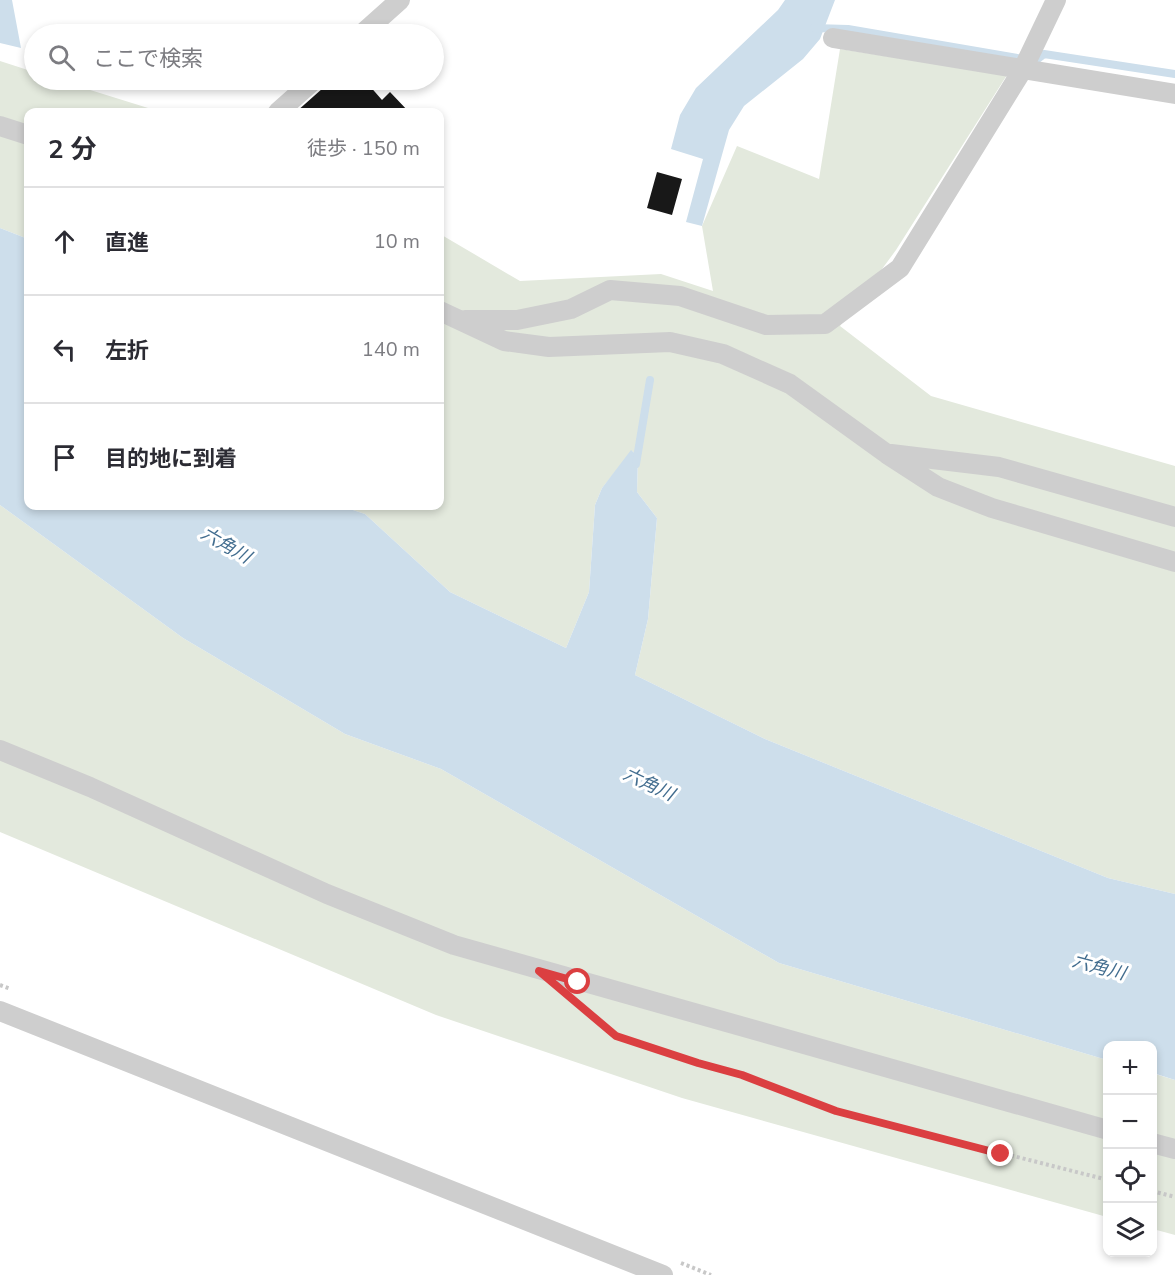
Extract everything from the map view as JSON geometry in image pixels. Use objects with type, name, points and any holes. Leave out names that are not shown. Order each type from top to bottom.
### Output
[{"type":"street","points":[[373,24],[400,0]]},
{"type":"street","points":[[448,315],[517,320],[572,309],[610,290],[681,296],[766,325],[825,324],[900,268],[1027,61],[1056,0]]},
{"type":"street","points":[[833,38],[1027,61],[1175,94]]},
{"type":"street","points":[[282,108],[303,90]]},
{"type":"street","points":[[0,126],[24,134]]},
{"type":"street","points":[[448,315],[504,340],[549,348],[670,342],[723,354],[790,384],[938,487],[992,508],[1175,562]]},
{"type":"street","points":[[888,454],[999,467],[1175,517]]},
{"type":"street","points":[[0,750],[90,787],[327,894],[454,945],[1103,1129]]},
{"type":"street","points":[[0,1011],[663,1275]]},
{"type":"street","points":[[1157,1144],[1175,1149]]},
{"type":"path","points":[[573,1000],[616,1036],[742,1075],[836,1111],[1103,1179]]},
{"type":"path","points":[[1157,1192],[1175,1197]]},
{"type":"shaded area","points":[[840,49],[1007,75],[896,250],[840,326],[931,396],[1175,466],[1175,894],[1108,878],[765,739],[635,675],[648,619],[657,518],[637,492],[638,456],[632,451],[602,488],[595,505],[589,592],[566,648],[450,592],[365,514],[353,510],[444,510],[444,236],[520,281],[661,274],[713,291],[702,226],[737,146],[819,179]]},
{"type":"shaded area","points":[[0,61],[24,69],[24,90],[90,90],[148,108],[24,108],[24,237],[0,228]]},
{"type":"shaded area","points":[[0,505],[183,638],[345,734],[441,769],[779,963],[1103,1059],[1103,1216],[682,1098],[436,1015],[0,832]]},
{"type":"shaded area","points":[[1157,1075],[1175,1080],[1175,1235],[1157,1230]]},
{"type":"water","points":[[0,0],[12,0],[21,48],[0,43]]},
{"type":"water","points":[[785,0],[835,0],[820,39],[803,59],[744,106],[729,130],[702,226],[686,222],[703,159],[671,149],[680,115],[696,88],[778,10]]},
{"type":"water","name":"六角川","points":[[0,228],[24,237],[24,510],[353,510],[365,514],[450,592],[566,648],[589,592],[595,505],[602,488],[631,450],[638,456],[637,492],[657,518],[648,619],[635,675],[765,739],[1108,878],[1175,894],[1175,1080],[1157,1074],[1157,1041],[1103,1041],[1103,1059],[779,963],[441,769],[345,734],[183,638],[0,505]]},
{"type":"building","points":[[321,90],[373,90],[382,100],[390,92],[405,108],[300,108]]},
{"type":"building","points":[[657,172],[682,179],[672,215],[647,208]]},
{"type":"waterway","points":[[814,28],[848,29],[1035,61],[1044,54],[1175,74]]},
{"type":"waterway","points":[[636,464],[650,380]]},
{"type":"route","points":[[578,982],[539,971],[616,1036],[742,1075],[836,1111],[1001,1154]]}]
